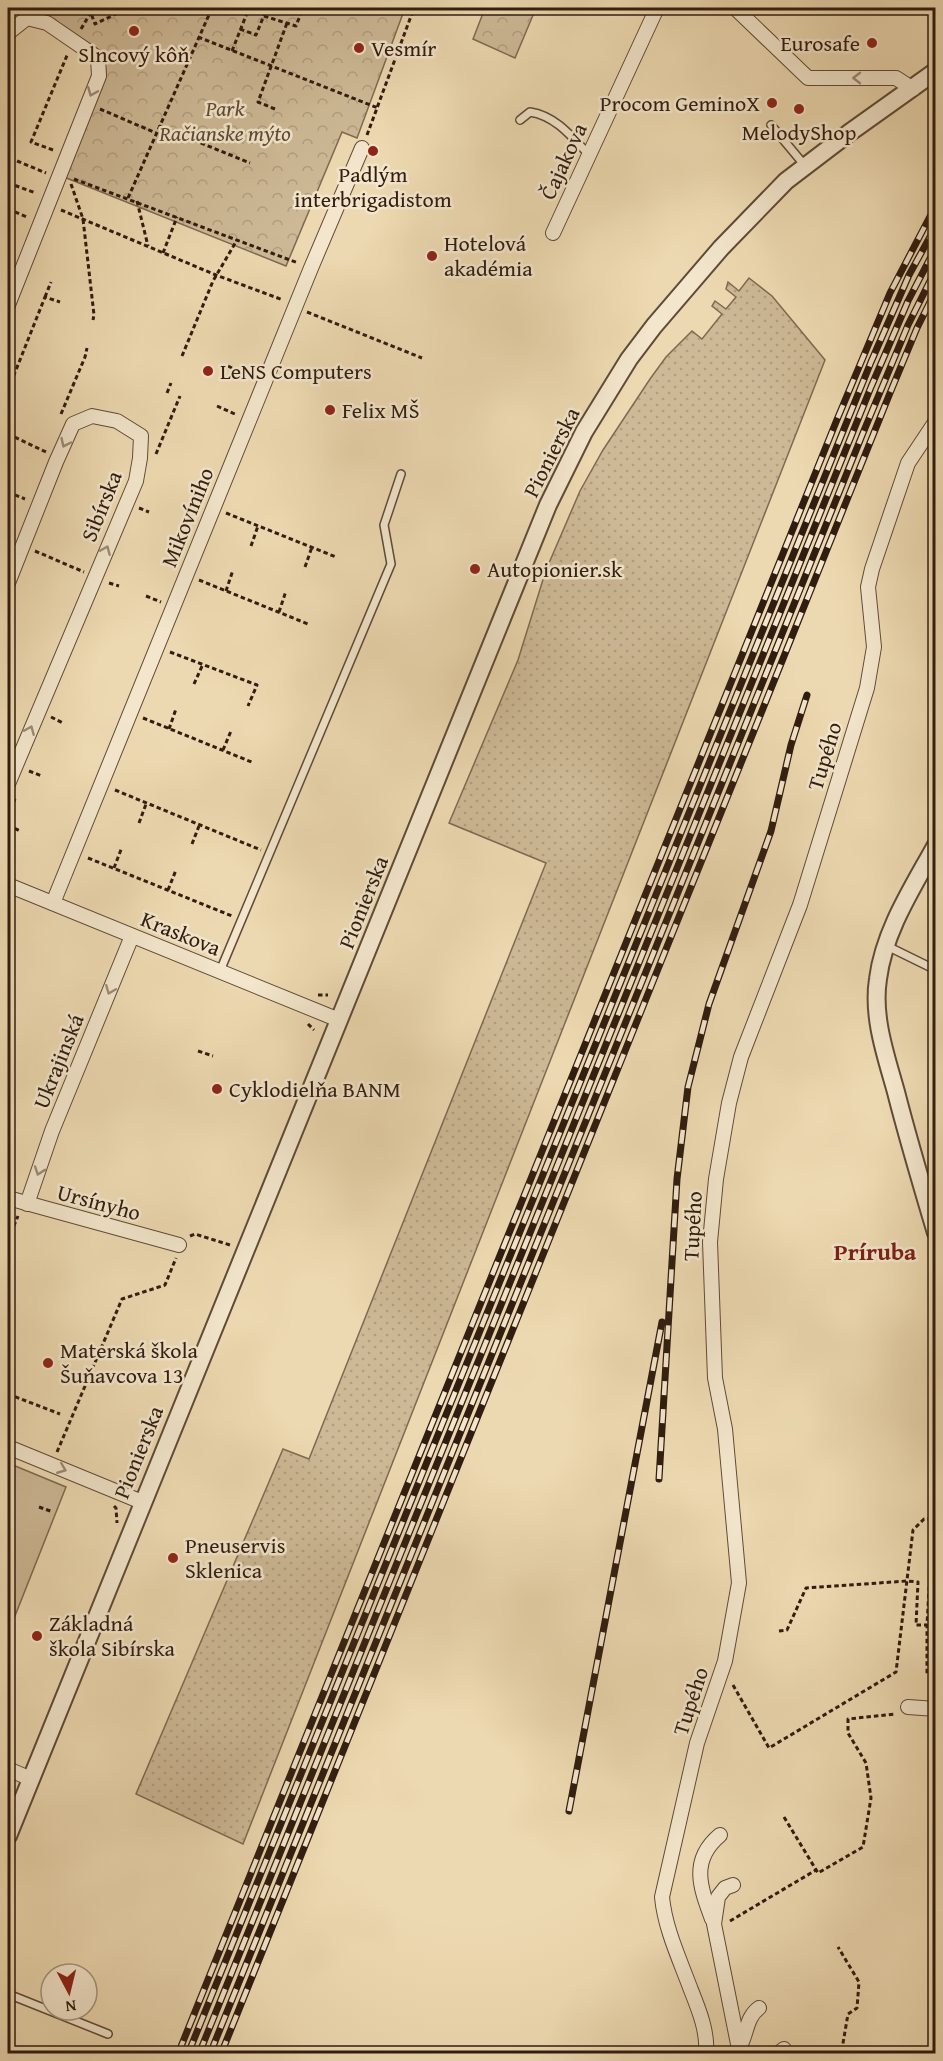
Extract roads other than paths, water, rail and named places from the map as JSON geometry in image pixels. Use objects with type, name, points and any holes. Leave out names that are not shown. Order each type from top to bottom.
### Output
[{"type":"street","name":"Čajakova","points":[[553,233],[657,8]]},
{"type":"street","points":[[735,8],[808,78],[896,78],[912,89]]},
{"type":"street","points":[[8,32],[27,18],[47,23],[98,58],[99,76],[8,305]]},
{"type":"street","name":"Pionierska","points":[[8,1836],[548,505],[584,432],[629,359],[654,326],[752,215],[786,181],[936,71]]},
{"type":"street","name":"Mikovíniho","points":[[53,903],[362,148]]},
{"type":"street","name":"Sibírska","points":[[8,583],[73,424],[92,416],[117,421],[141,436],[136,481],[8,784]]},
{"type":"street","name":"Tupého","points":[[706,2054],[707,2043],[699,2011],[666,1922],[662,1897],[697,1743],[725,1661],[739,1583],[725,1429],[715,1378],[710,1242],[716,1179],[729,1103],[741,1057],[800,905],[867,688],[874,647],[868,587],[872,569],[908,463],[936,422]]},
{"type":"street","points":[[936,845],[902,909],[886,946],[877,982],[878,1019],[885,1053],[936,1233]]},
{"type":"street","name":"Kraskova","points":[[8,885],[339,1020]]},
{"type":"street","name":"Ukrajinská","points":[[22,1209],[132,936]]},
{"type":"street","name":"Ursínyho","points":[[8,1198],[22,1209],[178,1249]]},
{"type":"street","points":[[8,1447],[142,1502]]},
{"type":"street","points":[[908,1707],[936,1709]]},
{"type":"street","points":[[8,1769],[31,1779]]},
{"type":"street","points":[[720,1835],[709,1844],[702,1855],[699,1875],[715,1926],[740,2051]]},
{"type":"street","points":[[715,1926],[715,1908],[718,1897],[725,1888],[733,1885]]},
{"type":"street","points":[[740,2051],[750,2018],[759,2008]]},
{"type":"lane","points":[[520,120],[530,112],[546,117],[564,129],[589,155]]},
{"type":"lane","points":[[771,125],[806,167]]},
{"type":"lane","points":[[220,971],[392,564],[384,525],[401,474]]},
{"type":"lane","points":[[886,946],[936,970]]},
{"type":"lane","points":[[8,1994],[108,2034]]},
{"type":"railway","points":[[178,2054],[836,422],[890,293],[936,205]]},
{"type":"railway","points":[[188,2054],[871,362],[909,275],[936,226]]},
{"type":"railway","points":[[199,2054],[871,387],[908,301],[936,247]]},
{"type":"railway","points":[[210,2054],[863,433],[908,325],[936,269]]},
{"type":"railway","points":[[221,2054],[890,393],[917,328],[936,290]]},
{"type":"railway","points":[[659,1479],[677,1179],[688,1087],[709,1004],[771,831],[791,745],[807,695]]},
{"type":"railway","points":[[569,1811],[662,1322]]},
{"type":"place","name":"Slncový kôň","points":[[134,31]]},
{"type":"place","name":"Eurosafe","points":[[872,43]]},
{"type":"place","name":"Vesmír","points":[[359,48]]},
{"type":"place","name":"Procom GeminoX","points":[[772,103]]},
{"type":"place","name":"MelodyShop","points":[[799,109]]},
{"type":"place","name":"Padlým interbrigadistom","points":[[373,151]]},
{"type":"place","name":"Hotelová akadémia","points":[[432,256]]},
{"type":"place","name":"LeNS Computers","points":[[208,371]]},
{"type":"place","name":"Felix MŠ","points":[[330,410]]},
{"type":"place","name":"Autopionier.sk","points":[[475,569]]},
{"type":"place","name":"Cyklodielňa BANM","points":[[217,1089]]},
{"type":"place","name":"Materská škola Šuňavcova 13","points":[[48,1363]]},
{"type":"place","name":"Pneuservis Sklenica","points":[[173,1558]]},
{"type":"place","name":"Základná škola Sibírska","points":[[37,1636]]},
{"type":"district","name":"Príruba","points":[[875,1252]]},
{"type":"park label","name":"Park Račianske mýto","points":[[225,120]]}]
